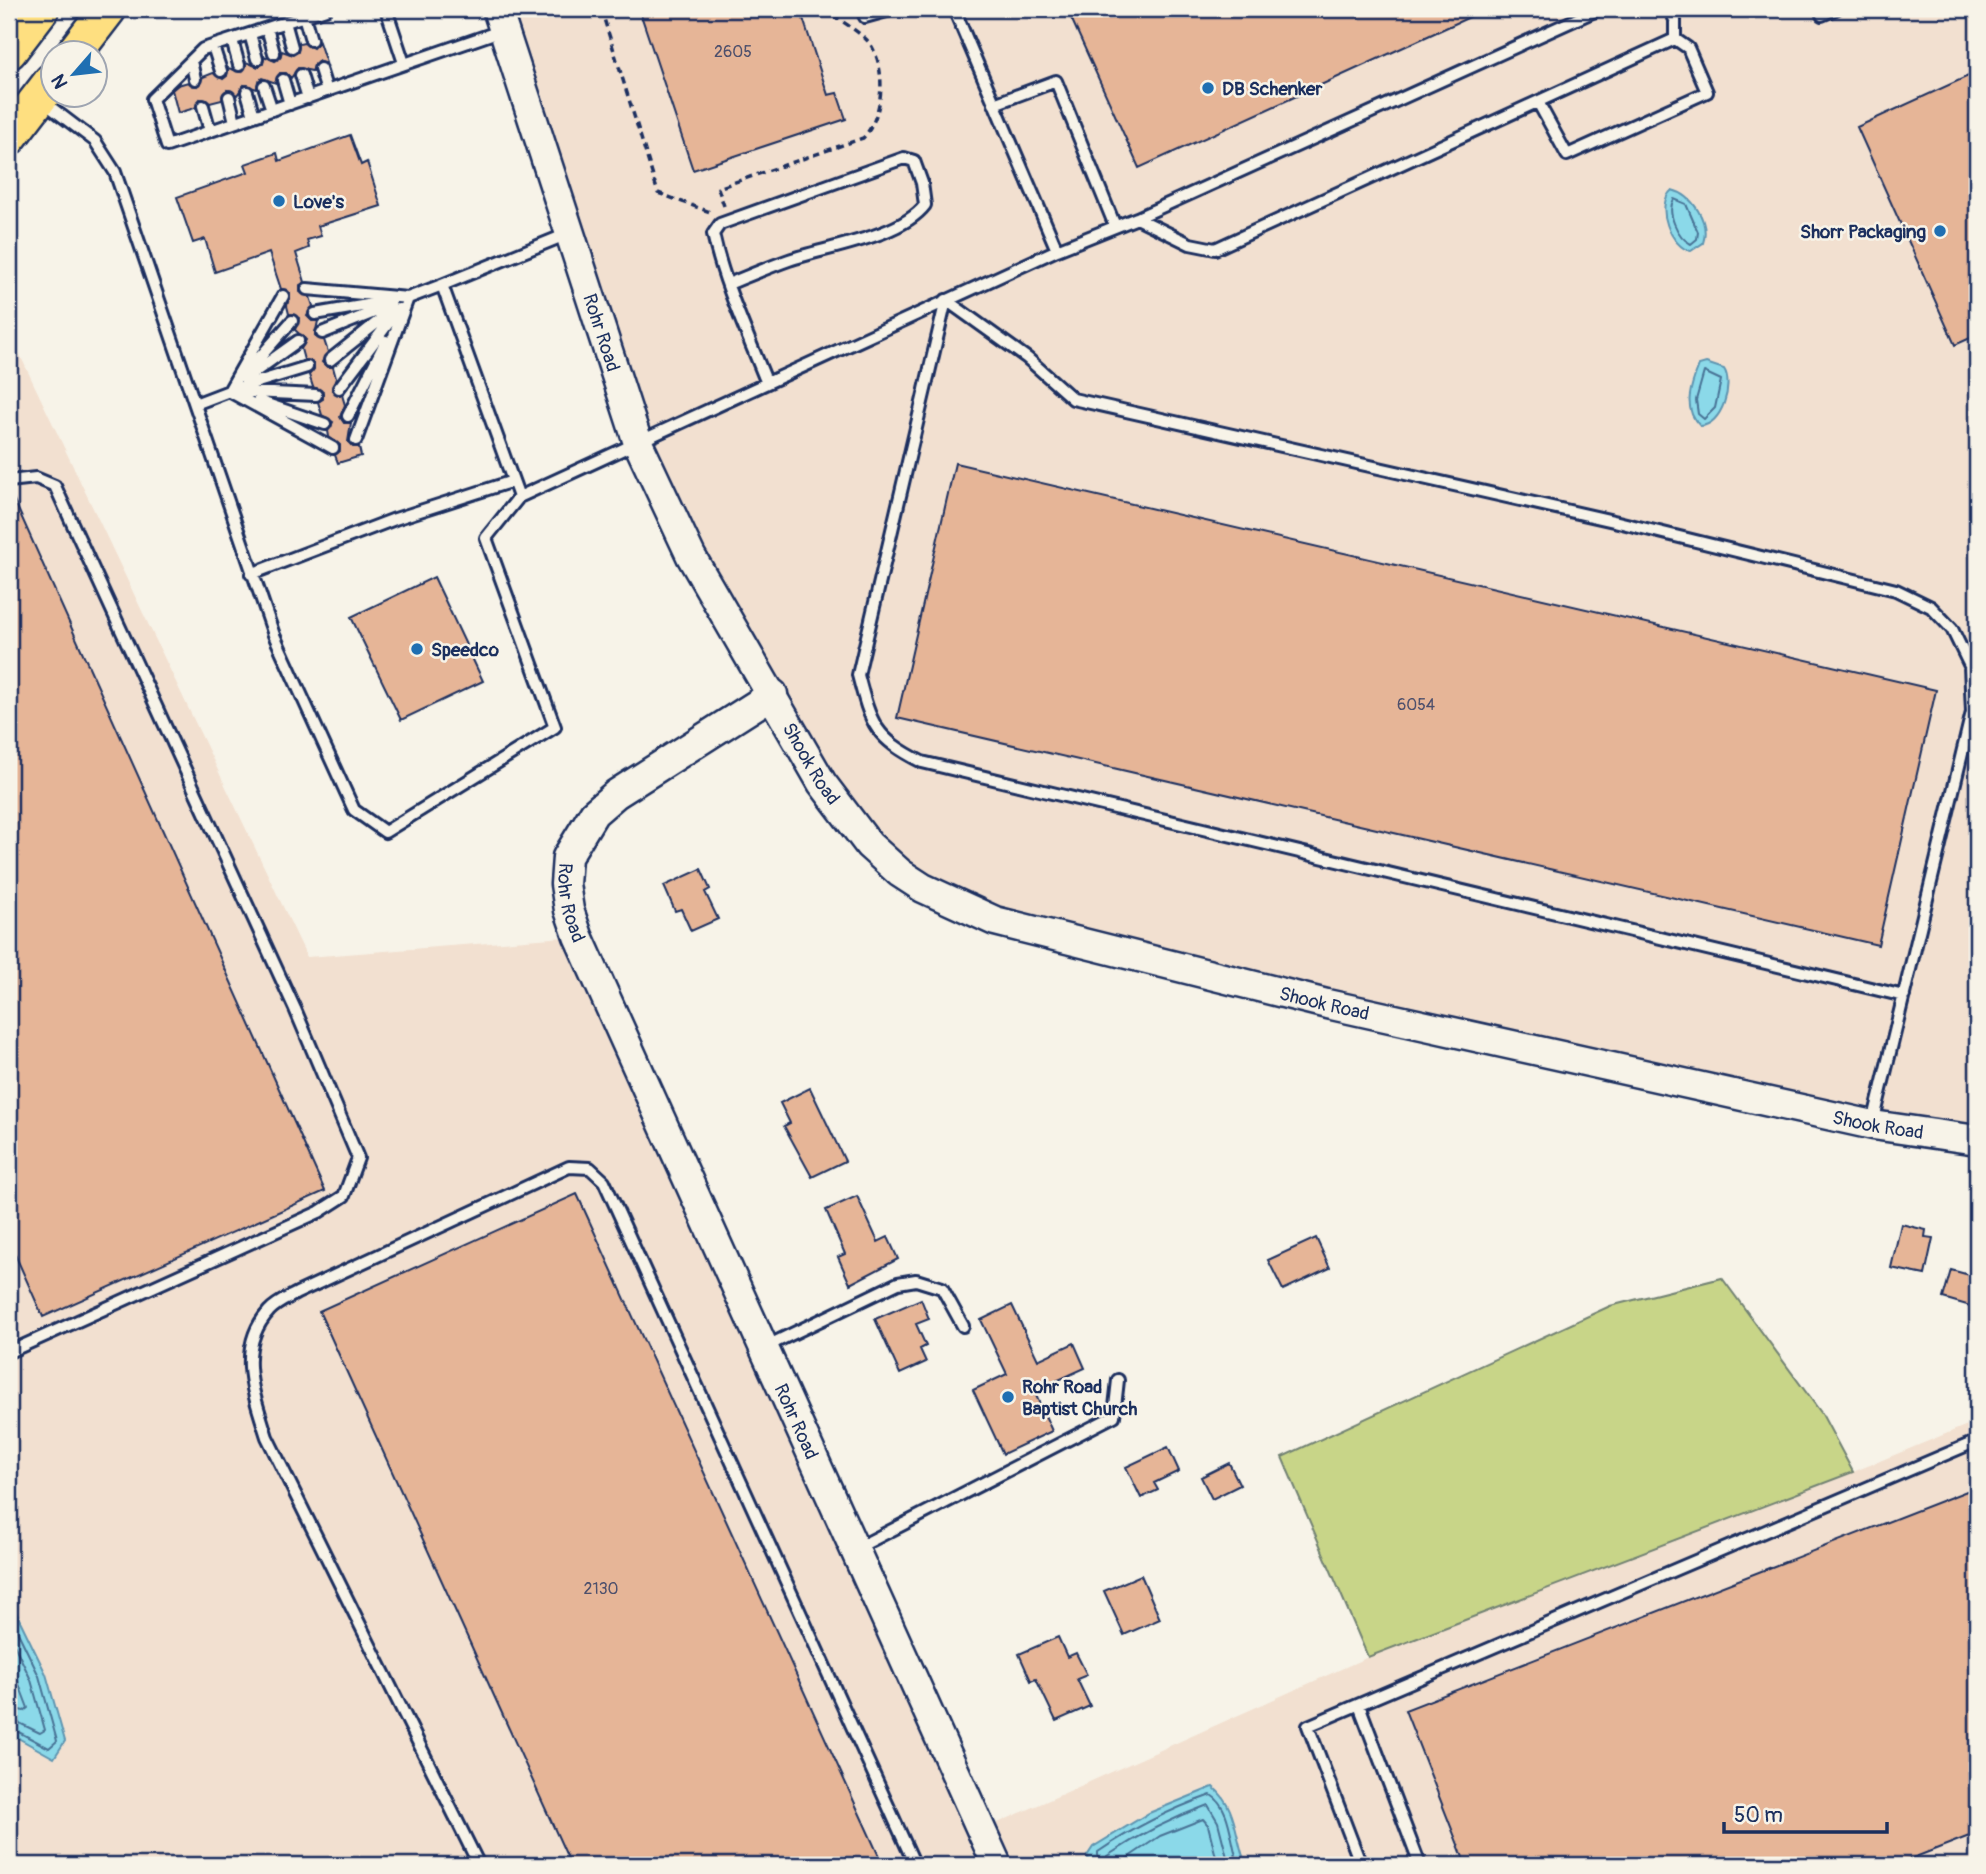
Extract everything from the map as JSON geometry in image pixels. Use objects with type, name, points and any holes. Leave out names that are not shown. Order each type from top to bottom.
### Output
[{"type":"main road","points":[[9,51],[41,9]]},
{"type":"main road","points":[[86,38],[108,9]]},
{"type":"main road","points":[[9,136],[38,100]]},
{"type":"street","name":"Rohr Road","points":[[500,19],[638,443],[691,555],[773,694],[616,794],[594,813],[567,858],[565,884],[569,910],[578,936],[997,1865]]},
{"type":"street","name":"Shook Road","points":[[773,694],[822,782],[884,860],[923,888],[995,921],[1327,1004],[1873,1125],[1977,1140]]},
{"type":"lane","points":[[326,9],[203,50],[152,99],[167,146],[404,63],[500,19]]},
{"type":"lane","points":[[386,9],[404,63]]},
{"type":"lane","points":[[862,9],[865,17],[894,9]]},
{"type":"lane","points":[[954,9],[1057,250]]},
{"type":"lane","points":[[63,108],[95,141],[115,172],[274,635],[354,810],[385,832],[555,727],[486,538],[519,497],[946,300],[1057,250],[1137,218],[1599,9]]},
{"type":"lane","points":[[1670,9],[1675,20],[1675,39]]},
{"type":"lane","points":[[1822,15],[1836,9]]},
{"type":"lane","points":[[304,16],[311,40]]},
{"type":"lane","points":[[285,22],[292,47]]},
{"type":"lane","points":[[267,28],[274,53]]},
{"type":"lane","points":[[250,34],[257,59]]},
{"type":"lane","points":[[1137,218],[1190,244],[1215,249],[1675,39]]},
{"type":"lane","points":[[1538,102],[1566,155],[1707,92],[1688,48],[1675,39]]},
{"type":"lane","points":[[232,40],[239,65]]},
{"type":"lane","points":[[213,46],[221,71]]},
{"type":"lane","points":[[191,61],[195,79]]},
{"type":"lane","points":[[320,69],[327,91]]},
{"type":"lane","points":[[301,75],[308,98]]},
{"type":"lane","points":[[283,80],[290,104]]},
{"type":"lane","points":[[994,104],[1056,81],[1115,226]]},
{"type":"lane","points":[[264,86],[272,110]]},
{"type":"lane","points":[[247,92],[254,116]]},
{"type":"lane","points":[[229,97],[235,122]]},
{"type":"lane","points":[[202,106],[210,131]]},
{"type":"lane","points":[[728,284],[789,260],[895,227],[917,215],[925,205],[922,183],[914,161],[904,158],[720,224],[713,234],[728,284],[766,382]]},
{"type":"lane","points":[[322,333],[571,233]]},
{"type":"lane","points":[[442,285],[519,497]]},
{"type":"lane","points":[[307,289],[408,298]]},
{"type":"lane","points":[[229,391],[284,296]]},
{"type":"lane","points":[[316,314],[408,298]]},
{"type":"lane","points":[[330,360],[408,298]]},
{"type":"lane","points":[[339,388],[408,298]]},
{"type":"lane","points":[[348,416],[408,298]]},
{"type":"lane","points":[[356,440],[408,298]]},
{"type":"lane","points":[[946,300],[1027,358],[1073,399],[1843,577],[1896,590],[1931,607],[1952,629],[1970,666],[1972,712],[1873,1125]]},
{"type":"lane","points":[[946,300],[858,676],[877,731],[892,747],[922,762],[1904,996]]},
{"type":"lane","points":[[229,391],[292,321]]},
{"type":"lane","points":[[229,391],[298,341]]},
{"type":"lane","points":[[195,404],[306,367]]},
{"type":"lane","points":[[229,391],[316,395]]},
{"type":"lane","points":[[229,391],[325,424]]},
{"type":"lane","points":[[229,391],[333,447]]},
{"type":"lane","points":[[9,481],[36,478],[55,486],[295,1009],[358,1158],[344,1196],[319,1212],[9,1352]]},
{"type":"lane","points":[[251,574],[395,519],[513,481]]},
{"type":"lane","points":[[479,1865],[267,1437],[249,1381],[252,1336],[270,1310],[297,1293],[569,1167],[590,1168],[604,1181],[915,1865]]},
{"type":"lane","points":[[763,1348],[898,1283],[916,1280],[942,1288],[963,1326]]},
{"type":"lane","points":[[855,1549],[1114,1416],[1118,1380]]},
{"type":"lane","points":[[1361,1865],[1308,1726],[1977,1441]]},
{"type":"lane","points":[[1359,1705],[1420,1865]]},
{"type":"path","points":[[601,9],[658,193],[715,215]]},
{"type":"path","points":[[726,211],[718,188],[863,138],[873,124],[880,84],[871,44],[823,9]]},
{"type":"shaded area","points":[[497,9],[1977,9],[1977,1140],[995,921],[884,860],[691,556]]},
{"type":"shaded area","points":[[9,332],[307,957],[578,936],[997,1865],[9,1865]]},
{"type":"shaded area","points":[[1977,1421],[1977,1865],[1008,1865],[991,1826],[1368,1657],[1853,1472]]},
{"type":"green space","points":[[1722,1278],[1822,1414],[1853,1472],[1368,1657],[1282,1457],[1610,1306]]},
{"type":"water","points":[[1672,190],[1687,197],[1702,218],[1705,235],[1703,243],[1691,251],[1677,242],[1667,225],[1665,205]]},
{"type":"water","points":[[1706,363],[1724,369],[1728,384],[1720,412],[1708,424],[1700,426],[1691,412],[1690,397],[1699,365]]},
{"type":"water","points":[[9,1598],[46,1674],[65,1741],[54,1758],[9,1733]]},
{"type":"water","points":[[1213,1787],[1227,1803],[1246,1865],[1092,1865],[1087,1856],[1093,1847],[1149,1813]]},
{"type":"building","points":[[639,9],[800,9],[828,95],[837,93],[846,119],[693,170]]},
{"type":"building","name":"DB Schenker","points":[[1067,9],[1487,9],[1139,168]]},
{"type":"building","points":[[319,42],[327,66],[318,61],[312,71],[298,68],[291,78],[286,73],[280,73],[276,83],[262,78],[258,81],[257,89],[244,85],[237,95],[227,90],[222,100],[210,103],[200,99],[195,108],[178,113],[172,90],[178,85],[188,82],[197,86],[203,77],[213,73],[223,79],[227,76],[228,68],[242,72],[246,62],[258,67],[263,64],[264,56],[275,61],[280,58],[282,51],[293,55],[298,52],[299,44],[304,43],[313,48]]},
{"type":"building","name":"Shorr Packaging","points":[[1977,72],[1977,335],[1955,345],[1857,127]]},
{"type":"building","name":"Love's","points":[[350,135],[361,165],[367,162],[381,206],[318,226],[321,236],[307,240],[309,248],[296,253],[305,282],[300,285],[300,292],[310,297],[313,306],[307,316],[312,321],[318,321],[315,335],[324,340],[328,352],[322,362],[327,367],[333,367],[336,378],[332,390],[342,395],[345,405],[340,417],[344,423],[351,423],[348,442],[353,447],[359,447],[361,456],[338,463],[335,455],[340,451],[340,445],[329,437],[328,431],[333,422],[322,415],[318,402],[323,399],[323,392],[313,387],[309,375],[314,364],[304,360],[301,349],[306,340],[295,330],[299,318],[289,314],[287,306],[290,293],[281,289],[269,253],[215,272],[205,239],[193,243],[177,197],[248,172],[245,164],[277,153],[279,161]]},
{"type":"building","points":[[955,463],[1936,690],[1878,945],[897,718]]},
{"type":"building","points":[[9,489],[325,1191],[43,1317],[9,1241]]},
{"type":"building","name":"Speedco","points":[[434,577],[483,681],[401,720],[351,617]]},
{"type":"building","points":[[701,869],[710,889],[705,892],[718,919],[691,931],[681,909],[675,911],[664,886]]},
{"type":"building","points":[[810,1088],[845,1161],[812,1177],[784,1126],[790,1123],[780,1103]]},
{"type":"building","points":[[577,1194],[883,1865],[571,1865],[319,1311]]},
{"type":"building","points":[[857,1196],[878,1242],[888,1237],[898,1259],[850,1284],[838,1257],[845,1254],[826,1210]]},
{"type":"building","points":[[1901,1224],[1926,1230],[1925,1237],[1933,1238],[1925,1275],[1891,1268]]},
{"type":"building","points":[[1316,1238],[1330,1268],[1283,1290],[1268,1260]]},
{"type":"building","points":[[1951,1270],[1977,1277],[1977,1308],[1943,1298]]},
{"type":"building","points":[[921,1299],[929,1319],[916,1324],[926,1346],[920,1349],[926,1362],[900,1374],[875,1319]]},
{"type":"building","points":[[1012,1305],[1038,1360],[1074,1343],[1085,1368],[1034,1391],[1052,1431],[1003,1454],[973,1390],[1007,1374],[981,1320]]},
{"type":"building","points":[[1168,1447],[1179,1471],[1154,1483],[1158,1490],[1141,1498],[1126,1467]]},
{"type":"building","points":[[1229,1463],[1240,1485],[1212,1499],[1201,1477]]},
{"type":"building","points":[[1977,1487],[1977,1833],[1895,1865],[1466,1865],[1405,1710]]},
{"type":"building","points":[[1141,1575],[1160,1619],[1124,1635],[1104,1591]]},
{"type":"building","points":[[1058,1637],[1067,1657],[1076,1653],[1087,1675],[1077,1679],[1090,1706],[1056,1721],[1036,1679],[1031,1681],[1019,1654]]},
{"type":"place","name":"DB Schenker","points":[[1208,88]]},
{"type":"place","name":"Love's","points":[[279,201]]},
{"type":"place","name":"Shorr Packaging","points":[[1940,231]]},
{"type":"place","name":"Speedco","points":[[417,649]]},
{"type":"place","name":"Rohr Road Baptist Church","points":[[1008,1397]]}]
